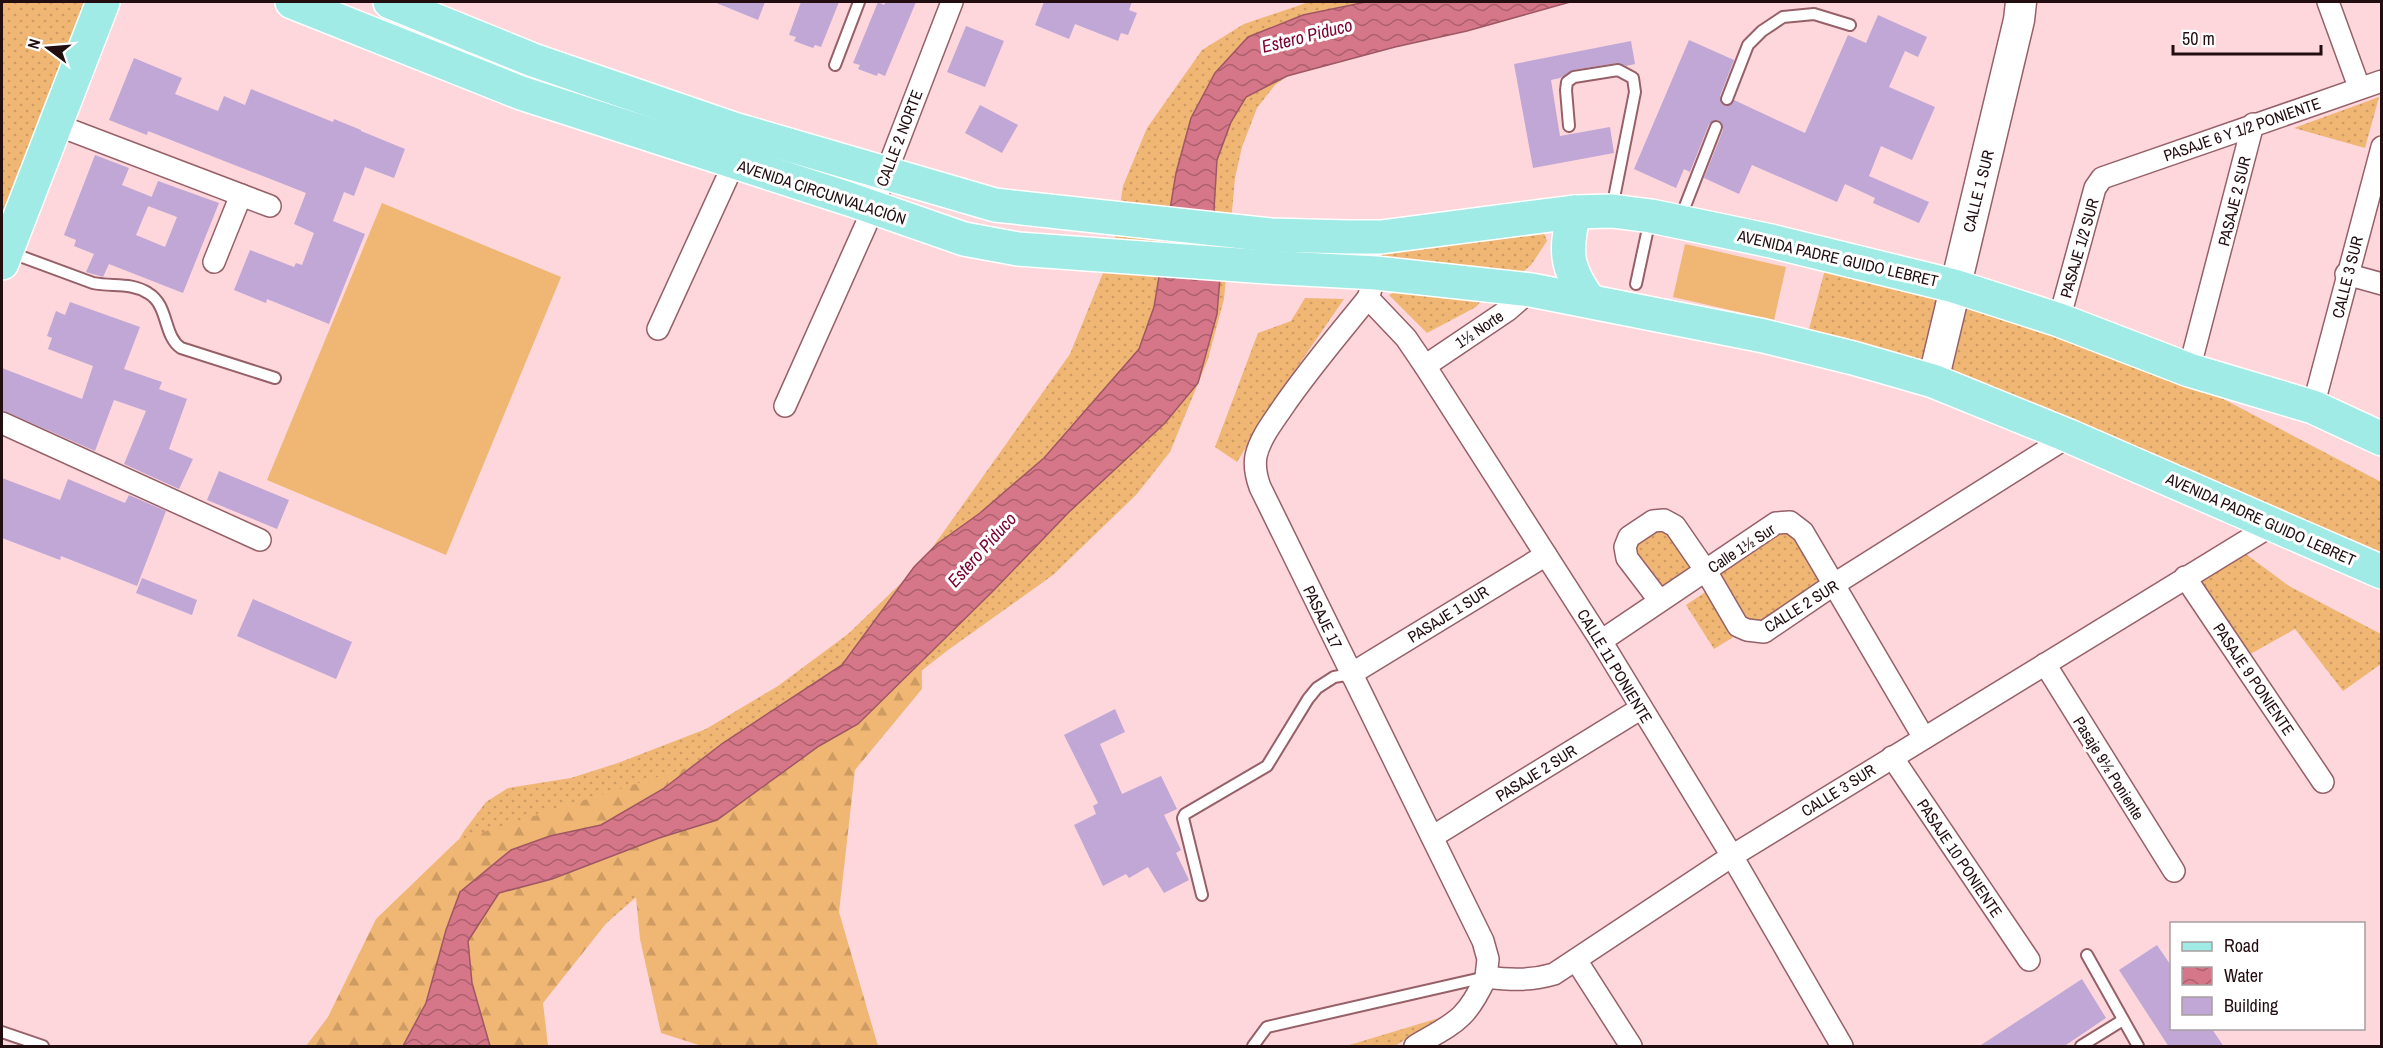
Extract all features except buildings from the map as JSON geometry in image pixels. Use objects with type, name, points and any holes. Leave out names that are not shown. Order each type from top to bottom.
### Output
[{"type":"main road","points":[[4,257],[103,2]]},
{"type":"main road","name":"AVENIDA CIRCUNVALACIÓN","points":[[292,2],[521,93],[964,239],[1018,249],[1267,267],[1372,286]]},
{"type":"main road","name":"AVENIDA CIRCUNVALACIÓN","points":[[390,2],[544,64],[734,129],[995,204],[1271,235]]},
{"type":"main road","name":"AVENIDA PADRE GUIDO LEBRET","points":[[1271,235],[1381,237],[1571,226],[1612,211],[1665,219],[1771,241],[1954,286],[2058,320],[2189,370],[2324,411],[2382,439]]},
{"type":"main road","points":[[1531,290],[1571,226]]},
{"type":"main road","points":[[1571,226],[1569,264],[1575,280],[1589,300]]},
{"type":"main road","name":"AVENIDA PADRE GUIDO LEBRET","points":[[1372,286],[1531,290],[1764,336],[1853,358],[1933,381],[2069,436],[2382,572]]},
{"type":"main road","points":[[2324,411],[2358,412],[2382,421]]},
{"type":"street","name":"CALLE 2 NORTE","points":[[785,406],[873,208],[952,2]]},
{"type":"street","name":"CALLE 1 SUR","points":[[1933,381],[2019,20],[2021,2]]},
{"type":"street","points":[[2328,2],[2359,87]]},
{"type":"street","name":"PASAJE 6 Y 1/2 PONIENTE","points":[[2102,178],[2359,87],[2382,81]]},
{"type":"street","name":"PASAJE 2 SUR","points":[[2189,370],[2253,124]]},
{"type":"street","points":[[57,125],[270,206]]},
{"type":"street","name":"CALLE 3 SUR","points":[[2324,411],[2346,274],[2381,148]]},
{"type":"street","points":[[658,329],[734,164]]},
{"type":"street","name":"PASAJE 1/2 SUR","points":[[2058,320],[2095,188],[2102,178]]},
{"type":"street","points":[[214,262],[241,195]]},
{"type":"street","points":[[2346,274],[2382,284]]},
{"type":"street","name":"CALLE 11 PONIENTE","points":[[1372,286],[1601,641],[1732,856],[1842,1047]]},
{"type":"street","name":"PASAJE 17","points":[[1372,286],[1274,420],[1261,442],[1255,471],[1260,487],[1483,941],[1488,959],[1486,977]]},
{"type":"street","name":"1½ Norte","points":[[1425,366],[1508,310],[1531,290]]},
{"type":"street","points":[[2,423],[260,540]]},
{"type":"street","name":"CALLE 2 SUR","points":[[1659,600],[1627,558],[1625,547],[1629,537],[1653,521],[1664,520],[1675,526],[1706,571],[1738,626],[1755,632],[1764,632],[1833,585],[2069,436]]},
{"type":"street","name":"Calle 1½ Sur","points":[[1601,641],[1776,523],[1790,522],[1803,532],[1924,738]]},
{"type":"street","name":"CALLE 3 SUR","points":[[1486,977],[1517,981],[1535,980],[1554,974],[1732,856],[2274,524]]},
{"type":"street","name":"PASAJE 1 SUR","points":[[1351,674],[1546,555]]},
{"type":"street","name":"PASAJE 9 PONIENTE","points":[[2185,577],[2323,782]]},
{"type":"street","name":"Pasaje 9½ Poniente","points":[[2045,664],[2174,871]]},
{"type":"street","name":"PASAJE 2 SUR","points":[[1432,837],[1641,709]]},
{"type":"street","name":"PASAJE 10 PONIENTE","points":[[1892,757],[2029,960]]},
{"type":"street","points":[[1576,960],[1631,1047]]},
{"type":"street","points":[[1414,1047],[1455,1023],[1467,1012],[1486,977]]},
{"type":"lane","points":[[835,65],[859,2]]},
{"type":"lane","points":[[1727,99],[1748,45],[1762,31],[1783,17],[1814,14],[1850,25]]},
{"type":"lane","points":[[1569,126],[1566,90],[1567,82],[1574,76],[1618,70],[1633,78],[1635,92],[1612,211]]},
{"type":"lane","points":[[1636,284],[1665,219],[1716,127]]},
{"type":"lane","points":[[4,257],[93,283],[106,286],[131,286],[150,293],[162,308],[175,344],[181,348],[275,378]]},
{"type":"lane","points":[[1202,895],[1183,818],[1185,814],[1267,766],[1317,688],[1334,676],[1351,674]]},
{"type":"lane","points":[[2087,955],[2138,1047]]},
{"type":"lane","points":[[1253,1047],[1267,1027],[1486,977]]},
{"type":"lane","points":[[2081,1047],[2123,1020]]},
{"type":"lane","points":[[2,1032],[43,1047]]},
{"type":"green space","points":[[2,2],[93,2],[2,235]]},
{"type":"green space","points":[[1309,2],[1565,2],[1302,65],[1275,85],[1257,108],[1242,147],[1235,178],[1224,299],[1208,359],[1170,452],[1136,495],[1053,575],[948,650],[667,870],[585,942],[384,1046],[445,864],[464,831],[486,802],[508,788],[571,778],[618,763],[706,729],[778,686],[848,634],[920,565],[1070,354],[1114,246],[1123,186],[1147,128],[1202,50],[1244,24]]},
{"type":"green space","points":[[2379,97],[2365,148],[2294,128]]},
{"type":"green space","points":[[382,203],[561,277],[446,555],[267,480]]},
{"type":"green space","points":[[1529,231],[1544,233],[1547,241],[1531,265],[1516,278],[1251,249]]},
{"type":"green space","points":[[1685,244],[1786,267],[1774,320],[1673,297]]},
{"type":"green space","points":[[1826,266],[1961,300],[2187,380],[2381,482],[2381,561],[1806,340]]},
{"type":"green space","points":[[1400,290],[1483,299],[1476,307],[1427,333],[1389,295]]},
{"type":"green space","points":[[1305,298],[1344,299],[1276,398],[1237,462],[1215,447],[1258,333],[1291,321]]},
{"type":"green space","points":[[1664,520],[1706,570],[1790,522],[1833,585],[1755,632],[1706,571],[1659,600],[1627,558],[1629,537]]},
{"type":"green space","points":[[2243,552],[2289,586],[2381,634],[2381,664],[2343,691],[2295,629],[2245,657],[2194,581]]},
{"type":"green space","points":[[1707,591],[1735,636],[1714,649],[1686,605]]},
{"type":"green space","points":[[921,601],[922,689],[855,770],[839,912],[878,1046],[702,1046],[661,1033],[640,939],[635,887],[543,1003],[548,1046],[306,1046],[328,1017],[376,919],[458,840],[683,769],[755,735]]},
{"type":"green space","points":[[1439,1018],[1395,1046],[1346,1046]]},
{"type":"water","name":"Estero Piduco","points":[[1366,2],[1570,2],[1467,31],[1395,47],[1287,76],[1246,97],[1231,122],[1217,160],[1214,209],[1222,254],[1217,314],[1198,383],[1165,423],[1069,512],[994,590],[858,724],[819,746],[717,820],[659,838],[552,879],[499,893],[468,941],[472,983],[490,1046],[403,1046],[426,1003],[446,930],[460,892],[511,850],[550,836],[601,825],[663,789],[723,743],[842,665],[914,567],[937,544],[980,513],[1044,458],[1139,349],[1154,307],[1176,173],[1191,118],[1215,73],[1248,37],[1303,15]]}]
